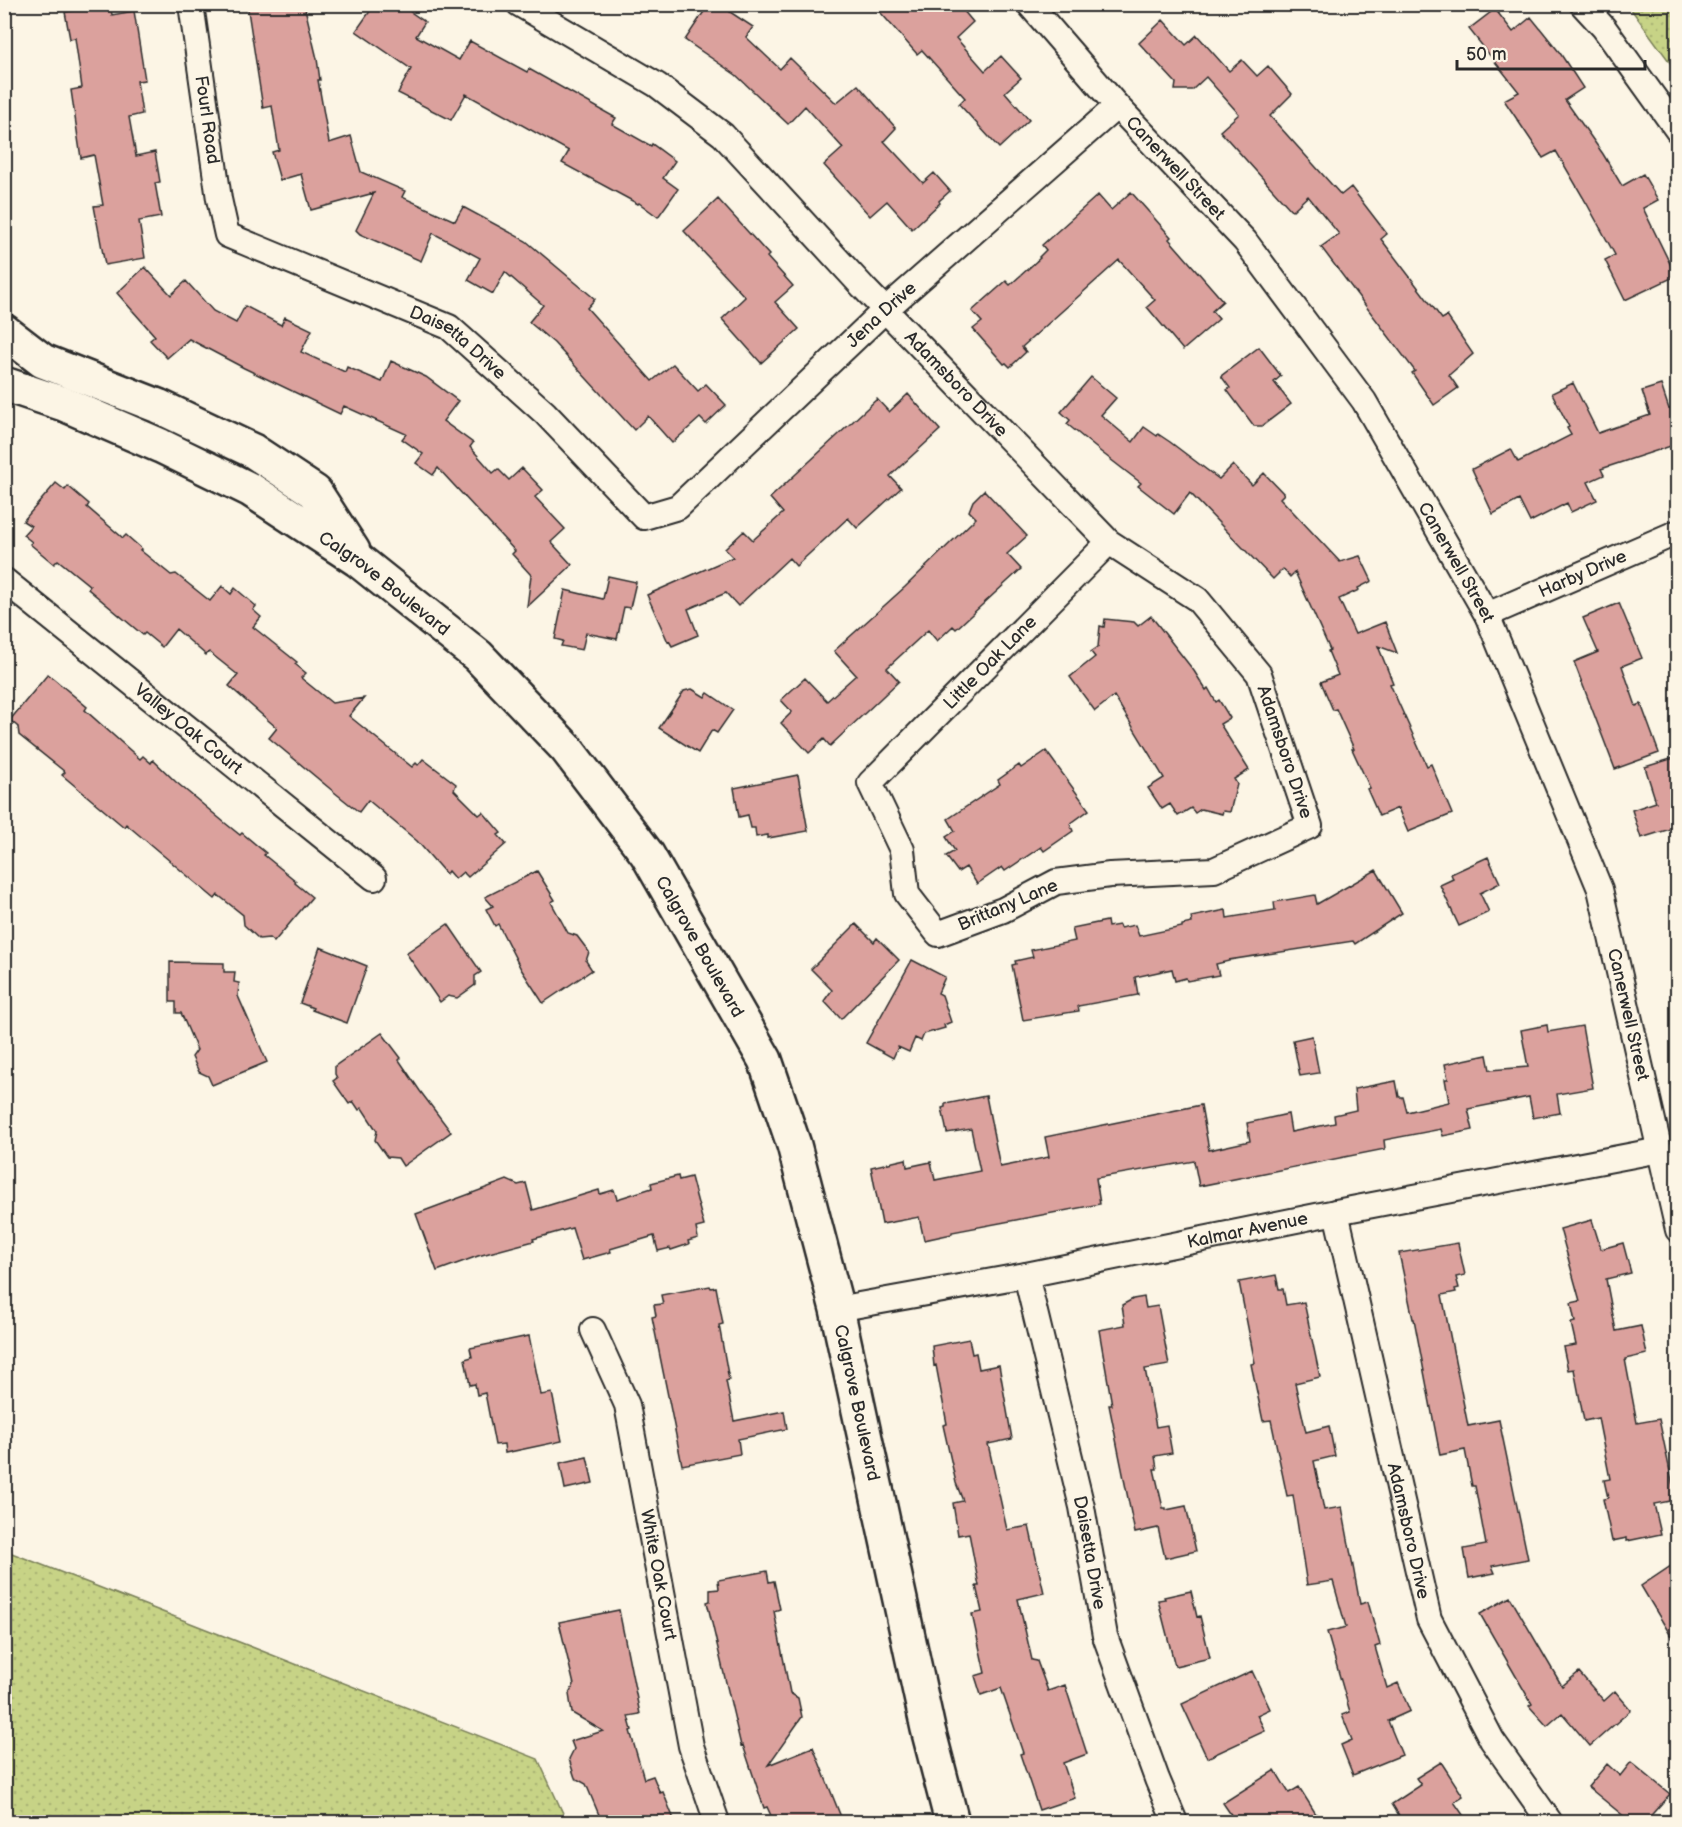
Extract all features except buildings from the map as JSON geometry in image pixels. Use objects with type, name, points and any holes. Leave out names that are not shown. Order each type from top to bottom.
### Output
[{"type":"street","name":"Fourl Road","points":[[191,4],[219,199],[227,235]]},
{"type":"street","name":"Adamsboro Drive","points":[[519,4],[657,84],[723,135],[885,310],[1109,542],[1197,599],[1259,674],[1310,826]]},
{"type":"street","name":"Canerwell Street","points":[[1029,4],[1117,106],[1245,241],[1364,401],[1487,615],[1600,889],[1677,1230]]},
{"type":"street","points":[[1581,4],[1604,28],[1677,131]]},
{"type":"street","name":"Jena Drive","points":[[644,517],[678,507],[885,310],[1117,106]]},
{"type":"street","name":"Daisetta Drive","points":[[227,235],[449,327],[545,413],[644,517]]},
{"type":"street","points":[[4,331],[43,361],[158,406],[253,451],[315,492],[358,560]]},
{"type":"street","name":"Calgrove Boulevard","points":[[4,384],[64,404],[97,418],[251,490],[358,560],[478,656],[566,748],[647,854],[765,1060],[794,1145],[837,1309],[928,1729],[952,1822]]},
{"type":"street","name":"Harby Drive","points":[[1487,615],[1677,532]]},
{"type":"street","name":"Little Oak Lane","points":[[870,783],[1109,542]]},
{"type":"street","name":"Valley Oak Court","points":[[4,580],[374,878]]},
{"type":"street","name":"Brittany Lane","points":[[870,783],[902,850],[906,894],[938,934],[1003,910],[1056,882],[1110,875],[1214,870],[1310,826]]},
{"type":"street","name":"Kalmar Avenue","points":[[837,1309],[1026,1275],[1336,1212],[1660,1150]]},
{"type":"street","name":"Adamsboro Drive","points":[[1336,1212],[1429,1620],[1492,1740],[1550,1822]]},
{"type":"street","name":"Daisetta Drive","points":[[1026,1275],[1082,1507],[1105,1635],[1175,1822]]},
{"type":"street","name":"White Oak Court","points":[[593,1330],[627,1405],[692,1746],[717,1822]]},
{"type":"green space","points":[[1628,5],[1677,5],[1677,72]]},
{"type":"green space","points":[[4,1550],[538,1759],[567,1822],[5,1822]]}]
